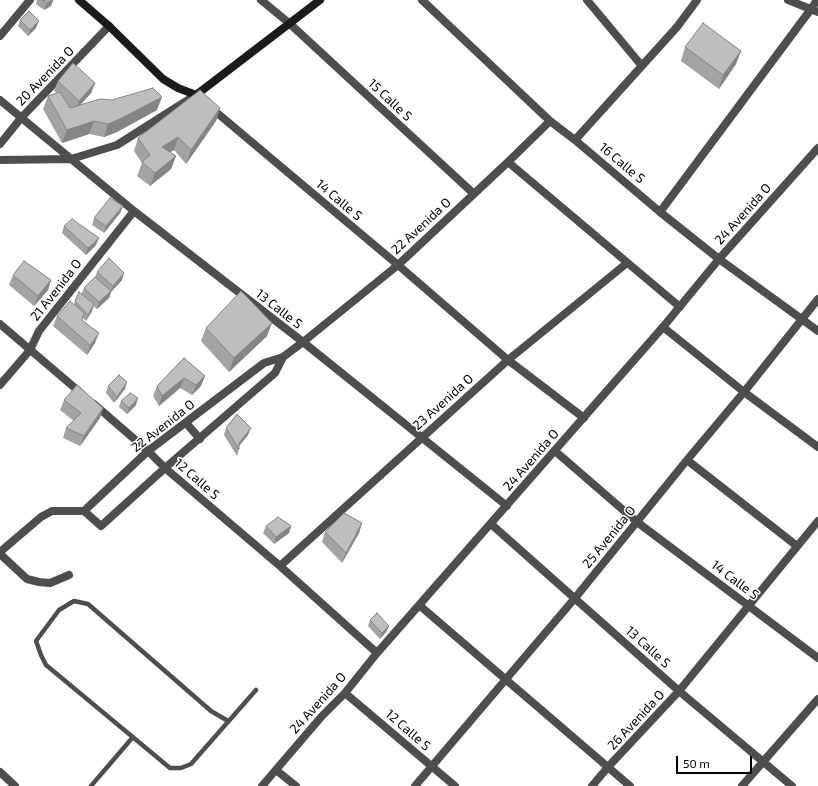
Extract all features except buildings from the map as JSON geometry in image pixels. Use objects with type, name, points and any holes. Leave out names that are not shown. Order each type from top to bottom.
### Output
[{"type":"street","points":[[0,36],[30,0]]},
{"type":"street","name":"14 Calle S","points":[[80,0],[164,79],[178,88],[196,95],[508,360],[584,418]]},
{"type":"street","name":"15 Calle S","points":[[261,0],[289,23],[474,194]]},
{"type":"street","points":[[0,160],[71,159],[116,145],[196,95],[320,0]]},
{"type":"street","name":"16 Calle S","points":[[422,0],[550,121],[719,259],[818,331]]},
{"type":"street","points":[[587,0],[642,66]]},
{"type":"street","points":[[575,140],[677,27],[697,0]]},
{"type":"street","points":[[788,0],[814,11]]},
{"type":"street","points":[[660,212],[814,11],[817,0]]},
{"type":"street","name":"20 Avenida O","points":[[0,144],[21,118],[109,26]]},
{"type":"street","name":"13 Calle S","points":[[0,100],[134,211],[303,342],[506,506]]},
{"type":"street","name":"22 Avenida O","points":[[84,511],[148,451],[264,363],[283,357],[398,265],[550,121]]},
{"type":"street","name":"24 Avenida O","points":[[262,786],[322,716],[346,693],[377,653],[663,327],[719,259],[818,148]]},
{"type":"street","points":[[508,162],[680,307]]},
{"type":"street","name":"21 Avenida O","points":[[0,386],[30,350],[39,331],[134,211]]},
{"type":"street","name":"23 Avenida O","points":[[280,566],[508,360],[628,263]]},
{"type":"street","name":"25 Avenida O","points":[[415,786],[575,598],[744,392],[818,299]]},
{"type":"street","name":"12 Calle S","points":[[0,324],[280,566],[377,653]]},
{"type":"street","points":[[663,327],[744,392],[818,447]]},
{"type":"street","points":[[69,575],[50,583],[27,579],[0,553],[40,517],[52,511],[84,511],[101,526],[165,468],[275,373],[283,357]]},
{"type":"street","points":[[186,423],[200,439]]},
{"type":"street","name":"14 Calle S","points":[[555,451],[637,522],[818,658]]},
{"type":"street","points":[[687,460],[797,546]]},
{"type":"street","name":"26 Avenida O","points":[[592,786],[679,690],[818,521]]},
{"type":"street","name":"13 Calle S","points":[[491,524],[679,690],[792,786]]},
{"type":"street","points":[[419,605],[630,786]]},
{"type":"street","name":"12 Calle S","points":[[346,693],[455,786]]},
{"type":"street","points":[[742,786],[818,699]]},
{"type":"street","points":[[276,770],[296,786]]},
{"type":"street","points":[[0,772],[15,786]]},
{"type":"lane","points":[[228,721],[211,711],[88,604],[74,601],[59,610],[36,641],[46,665],[156,758],[170,768],[182,768],[191,764],[256,690]]},
{"type":"lane","points":[[91,786],[133,737]]}]
